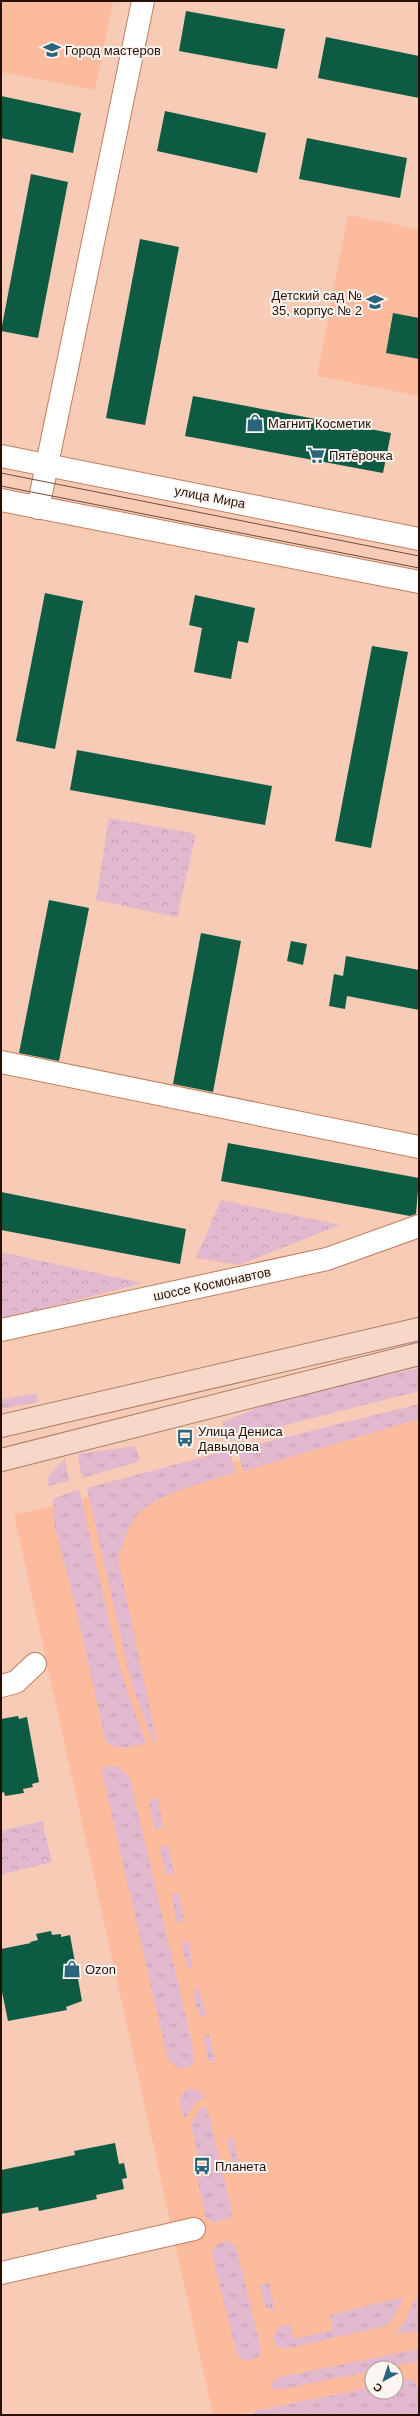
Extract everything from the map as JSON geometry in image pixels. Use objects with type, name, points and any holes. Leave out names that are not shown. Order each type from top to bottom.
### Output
[{"type":"main road","points":[[1,1426],[419,1329]]},
{"type":"main road","points":[[1,1460],[419,1354]]},
{"type":"street","points":[[38,508],[143,1]]},
{"type":"street","name":"улица Мира","points":[[1,456],[419,538]]},
{"type":"street","points":[[1,500],[419,582]]},
{"type":"street","points":[[1,1062],[419,1147]]},
{"type":"street","name":"шоссе Космонавтов","points":[[1,1330],[327,1259],[419,1226]]},
{"type":"street","points":[[1,1686],[16,1682],[36,1664]]},
{"type":"street","points":[[1,2273],[194,2229]]},
{"type":"shaded area","name":"Город мастеров","points":[[1,1],[113,1],[95,90],[1,72]]},
{"type":"shaded area","name":"Детский сад № 35, корпус № 2","points":[[348,215],[419,229],[419,396],[317,376]]},
{"type":"shaded area","points":[[419,1417],[419,2390],[414,2379],[404,2381],[404,2360],[364,2360],[364,2389],[235,2415],[213,2415],[14,1515]]},
{"type":"green space","points":[[109,818],[196,834],[177,917],[96,900]]},
{"type":"green space","points":[[221,1200],[340,1225],[239,1265],[196,1258]]},
{"type":"green space","points":[[1,1252],[142,1283],[1,1320]]},
{"type":"green space","points":[[419,1368],[419,1391],[230,1439],[222,1422],[285,1397]]},
{"type":"green space","points":[[36,1393],[38,1402],[1,1409],[1,1400]]},
{"type":"green space","points":[[419,1404],[419,1419],[243,1471],[238,1449]]},
{"type":"green space","points":[[135,1446],[140,1459],[137,1462],[82,1478],[78,1454]]},
{"type":"green space","points":[[230,1450],[235,1473],[185,1488],[149,1505],[140,1512],[132,1522],[126,1534],[118,1559],[155,1733],[156,1742],[154,1743],[132,1686],[87,1488]]},
{"type":"green space","points":[[65,1459],[69,1481],[48,1486],[49,1475]]},
{"type":"green space","points":[[79,1489],[121,1673],[146,1743],[130,1747],[115,1747],[106,1742],[75,1604],[54,1523],[53,1499]]},
{"type":"green space","points":[[118,1766],[130,1778],[192,2043],[194,2060],[192,2065],[180,2069],[168,2060],[101,1767]]},
{"type":"green space","points":[[153,1798],[158,1799],[163,1826],[158,1830],[154,1826],[149,1804]]},
{"type":"green space","points":[[42,1821],[52,1862],[1,1875],[1,1831]]},
{"type":"green space","points":[[164,1845],[168,1845],[174,1872],[172,1875],[166,1873],[160,1850]]},
{"type":"green space","points":[[176,1892],[179,1894],[184,1920],[182,1923],[176,1921],[172,1895]]},
{"type":"green space","points":[[183,1941],[189,1942],[193,1970],[188,1968],[182,1947]]},
{"type":"green space","points":[[196,1988],[199,1988],[206,2016],[201,2017],[196,2006],[194,1994]]},
{"type":"green space","points":[[209,2034],[214,2063],[208,2060],[204,2037]]},
{"type":"green space","points":[[187,2088],[200,2091],[204,2099],[196,2101],[185,2119],[179,2101]]},
{"type":"green space","points":[[207,2107],[232,2211],[231,2217],[214,2223],[206,2218],[197,2177],[209,2175],[206,2157],[198,2155],[191,2125],[200,2108]]},
{"type":"green space","points":[[230,2137],[233,2138],[240,2166],[237,2168],[234,2167],[227,2141]]},
{"type":"green space","points":[[230,2242],[236,2247],[261,2349],[258,2358],[244,2361],[237,2354],[212,2254],[214,2248],[218,2244]]},
{"type":"green space","points":[[269,2282],[275,2311],[266,2308],[260,2285]]},
{"type":"green space","points":[[417,2295],[419,2331],[395,2334],[404,2323]]},
{"type":"green space","points":[[404,2297],[393,2318],[385,2326],[285,2349],[276,2346],[273,2338],[278,2327],[290,2324],[293,2339],[333,2330],[330,2315]]},
{"type":"green space","points":[[419,2349],[419,2361],[404,2364],[404,2360],[364,2360]]},
{"type":"green space","points":[[364,2360],[364,2373],[283,2389],[274,2389],[271,2386],[275,2379]]},
{"type":"green space","points":[[412,2379],[415,2381],[418,2390],[419,2415],[252,2415],[255,2411],[364,2389],[364,2400],[404,2400],[404,2380]]},
{"type":"building","points":[[186,11],[285,29],[277,69],[179,51]]},
{"type":"building","points":[[326,37],[419,56],[419,98],[318,78]]},
{"type":"building","points":[[1,96],[81,113],[73,153],[1,138]]},
{"type":"building","points":[[165,111],[266,133],[257,173],[157,151]]},
{"type":"building","points":[[307,138],[407,158],[400,198],[299,179]]},
{"type":"building","points":[[31,174],[68,182],[38,338],[1,331]]},
{"type":"building","points":[[140,239],[179,247],[145,425],[106,418]]},
{"type":"building","points":[[393,313],[419,318],[419,359],[386,353]]},
{"type":"building","points":[[193,396],[391,433],[383,473],[185,436]]},
{"type":"building","points":[[45,593],[83,601],[55,749],[16,741]]},
{"type":"building","points":[[195,595],[255,608],[248,643],[238,641],[231,679],[194,672],[202,628],[189,625]]},
{"type":"building","points":[[372,646],[408,652],[371,848],[335,841]]},
{"type":"building","points":[[77,750],[272,786],[265,825],[70,790]]},
{"type":"building","points":[[49,900],[89,908],[59,1061],[19,1053]]},
{"type":"building","points":[[201,933],[241,941],[213,1092],[173,1084]]},
{"type":"building","points":[[291,941],[307,944],[303,965],[287,961]]},
{"type":"building","points":[[346,956],[419,970],[419,1010],[347,996],[345,1009],[329,1006],[334,974],[343,976]]},
{"type":"building","points":[[228,1143],[419,1178],[416,1214],[410,1216],[221,1181]]},
{"type":"building","points":[[1,1192],[186,1229],[180,1264],[1,1230]]},
{"type":"building","points":[[18,1716],[19,1719],[27,1717],[39,1782],[32,1784],[33,1787],[23,1789],[24,1793],[5,1796],[4,1792],[1,1793],[1,1719]]},
{"type":"building","points":[[51,1931],[52,1935],[61,1934],[61,1937],[70,1935],[82,2001],[66,2007],[67,2010],[8,2021],[1,1987],[1,1949],[31,1943],[30,1942],[38,1940],[36,1934]]},
{"type":"building","points":[[115,2143],[119,2164],[124,2163],[127,2178],[122,2179],[124,2189],[96,2195],[97,2199],[39,2211],[38,2207],[1,2214],[1,2170],[75,2155],[74,2151]]},
{"type":"tram line","points":[[1,473],[419,556]]},
{"type":"tram line","points":[[1,486],[419,568]]},
{"type":"place","name":"Город мастеров","points":[[52,50]]},
{"type":"place","name":"Детский сад № 35, корпус № 2","points":[[375,302]]},
{"type":"place","name":"Магнит Косметик","points":[[255,423]]},
{"type":"place","name":"Пятёрочка","points":[[316,455]]},
{"type":"place","name":"Улица Дениса Давыдова","points":[[185,1438]]},
{"type":"place","name":"Ozon","points":[[72,1969]]},
{"type":"place","name":"Планета","points":[[202,2166]]}]
